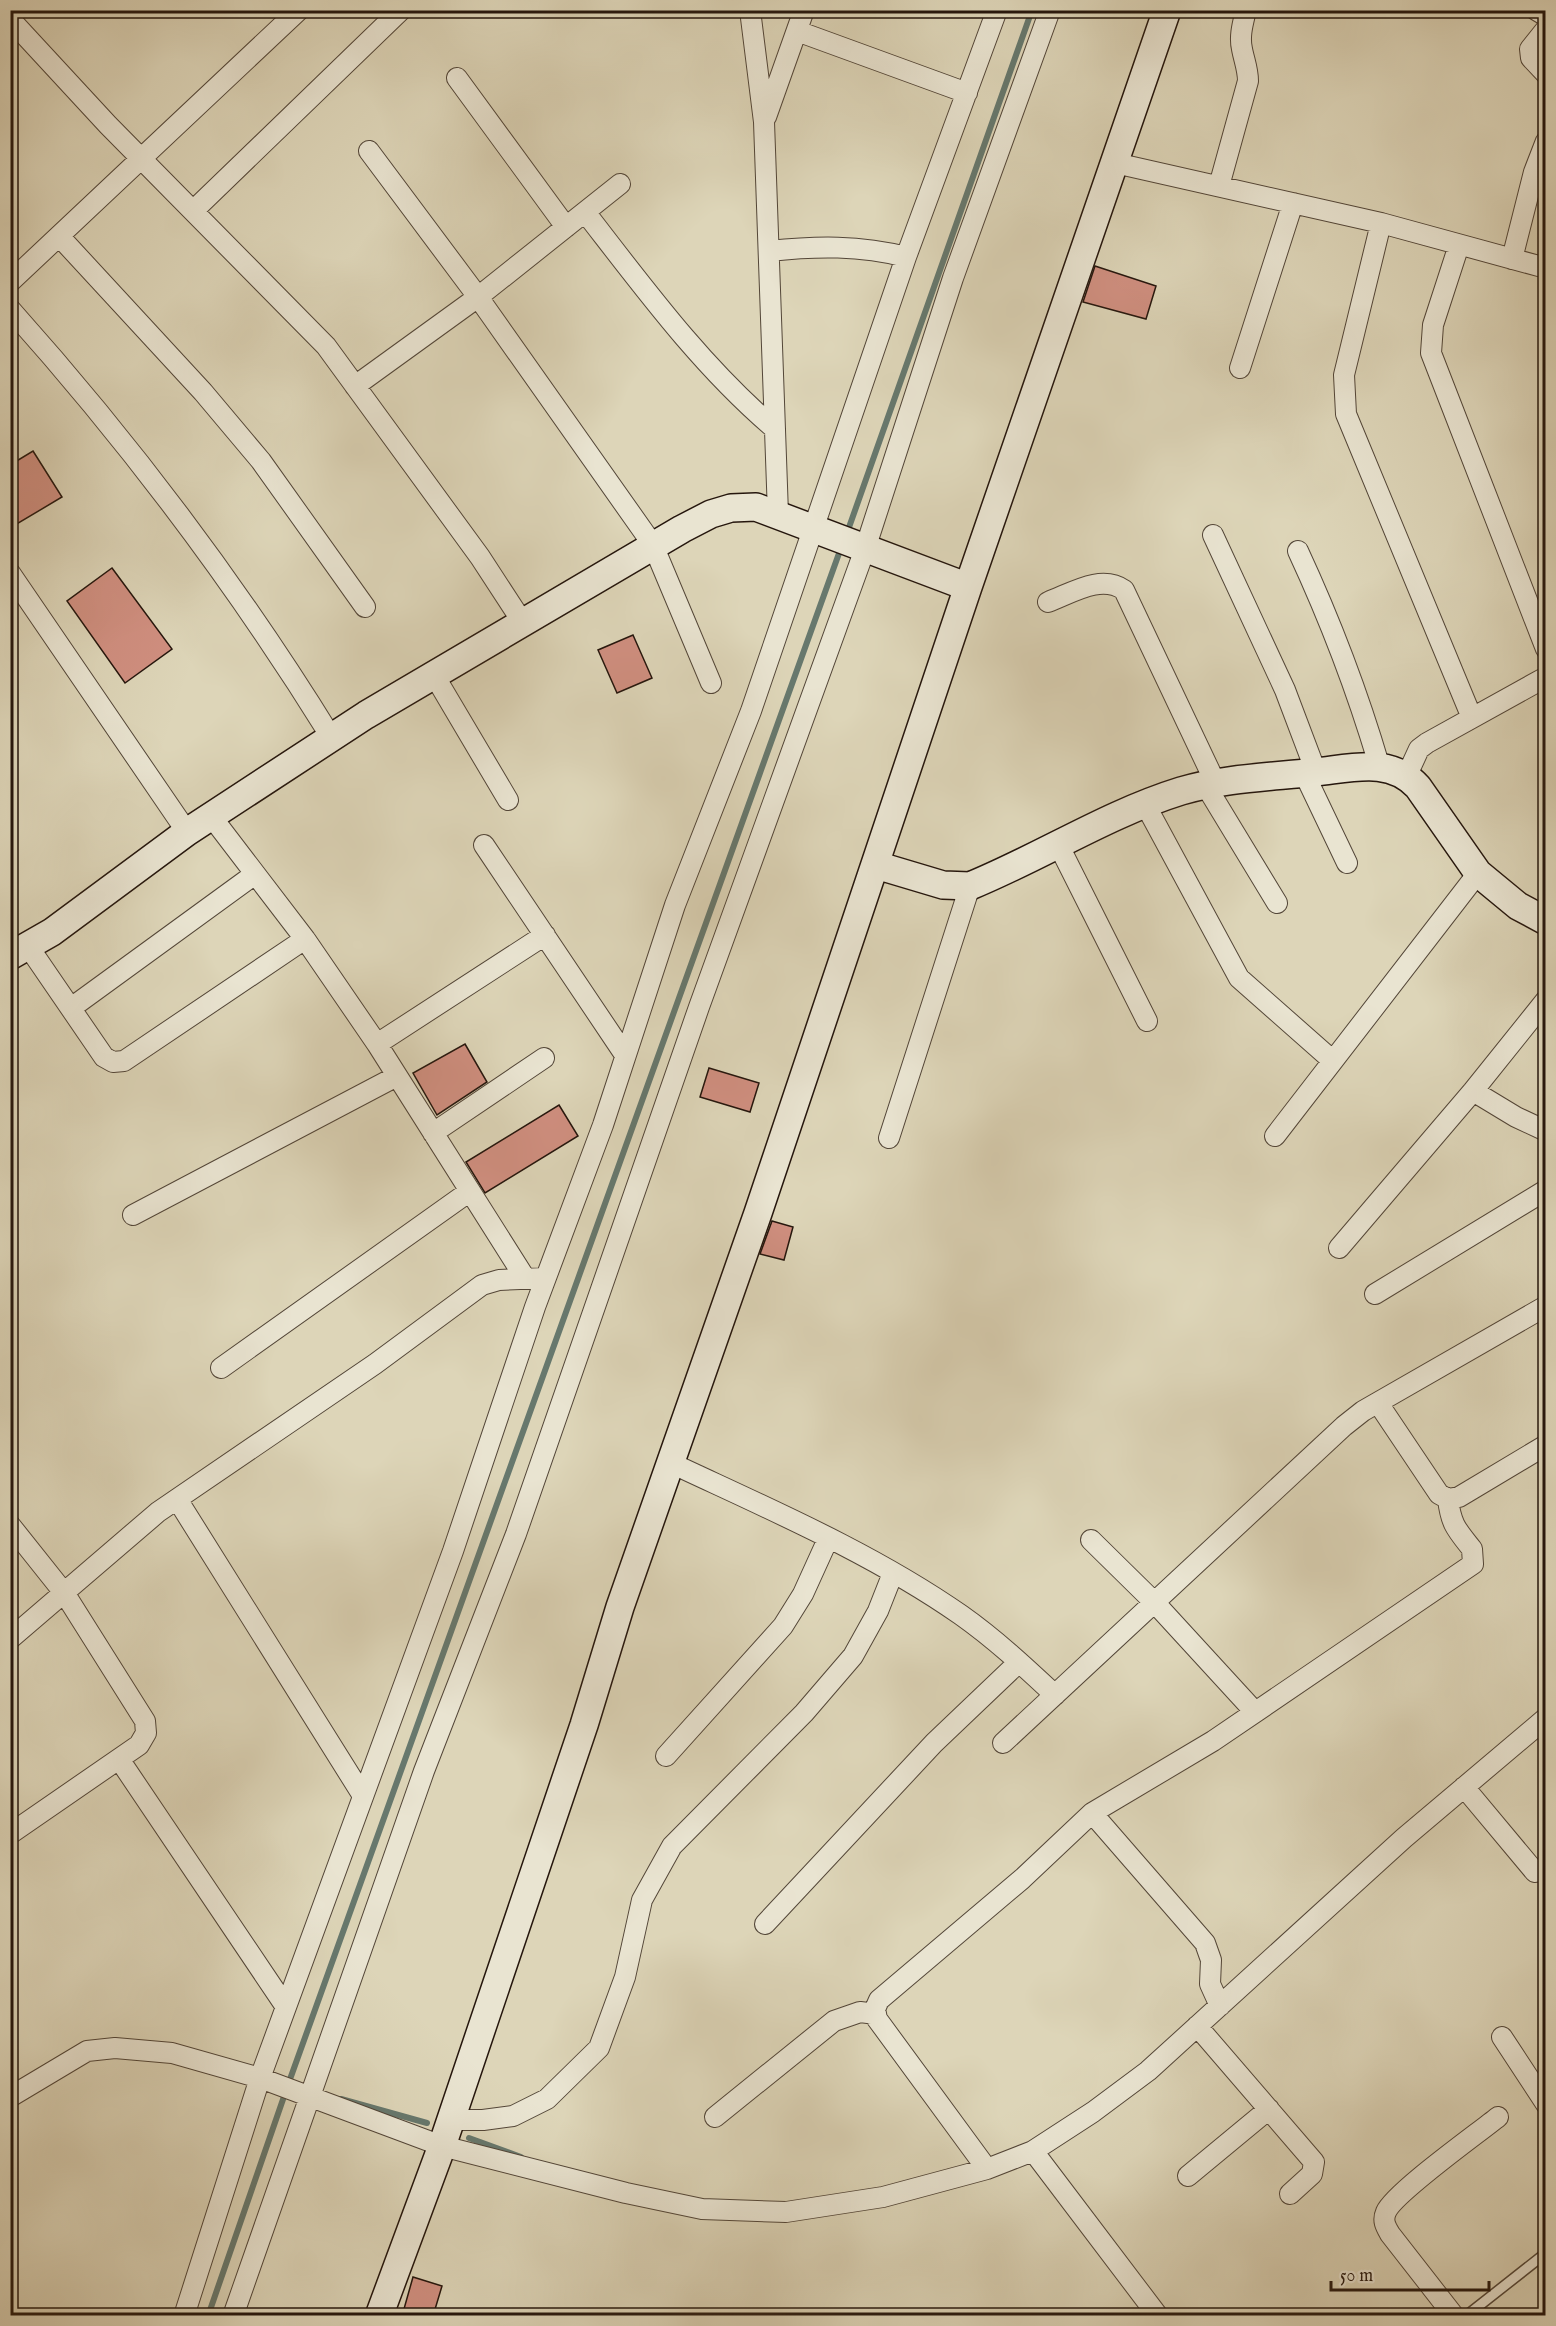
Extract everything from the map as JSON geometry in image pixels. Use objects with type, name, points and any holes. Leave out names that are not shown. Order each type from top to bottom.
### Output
[{"type":"street","points":[[10,282],[299,10]]},
{"type":"street","points":[[193,211],[401,10]]},
{"type":"street","points":[[750,10],[764,122],[778,513]]},
{"type":"street","points":[[764,122],[804,10]]},
{"type":"street","points":[[184,2316],[267,2080],[286,2007],[453,1551],[545,1278],[603,1125],[675,905],[751,711],[906,257],[997,10]]},
{"type":"street","points":[[233,2316],[302,2095],[516,1534],[699,1007],[852,544],[953,278],[1050,10]]},
{"type":"street","points":[[379,2316],[442,2146],[968,587],[1167,10]]},
{"type":"street","points":[[1219,186],[1248,81],[1248,66],[1241,48],[1241,31],[1246,10]]},
{"type":"street","points":[[1536,10],[1545,16]]},
{"type":"street","points":[[10,19],[142,159],[326,346],[480,557],[523,623]]},
{"type":"street","points":[[1545,29],[1530,49],[1531,58],[1545,74]]},
{"type":"street","points":[[797,31],[967,93]]},
{"type":"street","points":[[457,78],[566,227]]},
{"type":"street","points":[[1512,259],[1534,172],[1545,141]]},
{"type":"street","points":[[369,151],[478,297],[653,545],[711,683]]},
{"type":"street","points":[[1114,163],[1381,223],[1545,268]]},
{"type":"street","points":[[355,386],[478,297],[620,184]]},
{"type":"street","points":[[1240,368],[1293,204]]},
{"type":"street","points":[[585,212],[676,329],[747,405],[775,429]]},
{"type":"street","points":[[1381,223],[1344,375],[1346,414],[1472,718]]},
{"type":"street","points":[[59,236],[171,357],[261,461],[365,607]]},
{"type":"street","points":[[1459,244],[1433,325],[1431,353],[1545,649]]},
{"type":"street","points":[[769,251],[809,246],[847,247],[879,250],[906,257]]},
{"type":"street","points":[[10,309],[154,481],[278,652],[331,736]]},
{"type":"street","points":[[305,939],[124,1061],[113,1062],[104,1057],[71,1008],[19,951],[92,904],[187,832],[331,736],[653,545],[711,514],[731,508],[756,507],[778,513],[812,529],[968,587]]},
{"type":"street","points":[[1213,535],[1285,690],[1310,773],[1347,863]]},
{"type":"street","points":[[1298,551],[1332,625],[1359,696],[1380,768]]},
{"type":"street","points":[[10,573],[187,832]]},
{"type":"street","points":[[1048,602],[1104,582],[1114,583],[1124,590],[1211,785],[1277,903]]},
{"type":"street","points":[[434,675],[508,800]]},
{"type":"street","points":[[1407,775],[1419,749],[1545,677]]},
{"type":"street","points":[[876,865],[944,885],[970,886],[1145,804],[1211,785],[1356,767],[1380,768],[1407,775],[1478,873],[1518,906],[1545,921]]},
{"type":"street","points":[[1145,804],[1239,978],[1333,1061]]},
{"type":"street","points":[[211,816],[305,939],[397,1076],[525,1278]]},
{"type":"street","points":[[1058,844],[1147,1021]]},
{"type":"street","points":[[484,845],[625,1055]]},
{"type":"street","points":[[1275,1136],[1478,873]]},
{"type":"street","points":[[71,1008],[255,874]]},
{"type":"street","points":[[889,1138],[970,886]]},
{"type":"street","points":[[376,1044],[544,935]]},
{"type":"street","points":[[1339,1248],[1473,1091],[1545,1000]]},
{"type":"street","points":[[433,1132],[544,1058]]},
{"type":"street","points":[[133,1215],[397,1076]]},
{"type":"street","points":[[1473,1091],[1516,1117],[1545,1131]]},
{"type":"street","points":[[1375,1294],[1545,1190]]},
{"type":"street","points":[[221,1368],[470,1191]]},
{"type":"street","points":[[10,1639],[158,1512],[375,1364],[482,1285],[499,1280],[545,1278]]},
{"type":"street","points":[[1003,1743],[1344,1426],[1378,1403],[1545,1306]]},
{"type":"street","points":[[1378,1403],[1439,1494],[1448,1499],[1459,1497],[1545,1446]]},
{"type":"street","points":[[671,1463],[893,1573],[961,1615],[1055,1695]]},
{"type":"street","points":[[177,1499],[363,1796]]},
{"type":"street","points":[[876,2014],[879,2000],[890,1989],[1022,1879],[1092,1814],[1214,1741],[1473,1564],[1472,1549],[1455,1530],[1450,1517],[1448,1499]]},
{"type":"street","points":[[10,1525],[65,1594],[145,1721],[146,1733],[139,1745],[10,1834]]},
{"type":"street","points":[[666,1756],[783,1626],[802,1594],[828,1539]]},
{"type":"street","points":[[1091,1540],[1155,1603],[1255,1712]]},
{"type":"street","points":[[450,2120],[483,2120],[513,2116],[547,2099],[600,2048],[624,1977],[642,1900],[656,1871],[672,1846],[804,1713],[853,1656],[878,1611],[893,1573]]},
{"type":"street","points":[[765,1924],[934,1743],[1018,1662]]},
{"type":"street","points":[[10,2097],[87,2051],[115,2048],[172,2052],[267,2080],[442,2146],[626,2193],[702,2209],[755,2212],[819,2208],[883,2197],[987,2169],[1033,2151],[1093,2112],[1148,2071],[1464,1787],[1545,1718]]},
{"type":"street","points":[[119,1758],[286,2007]]},
{"type":"street","points":[[1464,1787],[1534,1872]]},
{"type":"street","points":[[1092,1814],[1205,1943],[1211,1960],[1210,1984],[1220,2006]]},
{"type":"street","points":[[715,2117],[834,2021],[860,2012],[876,2014],[987,2169]]},
{"type":"street","points":[[1197,2026],[1314,2162],[1312,2174],[1290,2194]]},
{"type":"street","points":[[1502,2037],[1545,2104]]},
{"type":"street","points":[[1188,2176],[1269,2109]]},
{"type":"street","points":[[1454,2316],[1390,2234],[1384,2218],[1386,2211],[1404,2192],[1498,2117]]},
{"type":"street","points":[[1033,2151],[1158,2316]]},
{"type":"lane","points":[[1466,2316],[1545,2253]]},
{"type":"building","points":[[1095,266],[1156,286],[1146,319],[1083,302]]},
{"type":"building","points":[[33,451],[62,497],[10,528],[10,465]]},
{"type":"building","points":[[112,568],[172,649],[125,683],[67,601]]},
{"type":"building","points":[[633,635],[652,678],[617,693],[598,650]]},
{"type":"building","points":[[465,1044],[487,1082],[437,1115],[413,1073]]},
{"type":"building","points":[[709,1068],[759,1083],[750,1112],[700,1097]]},
{"type":"building","points":[[559,1105],[578,1136],[485,1193],[466,1162]]},
{"type":"building","points":[[772,1221],[793,1227],[784,1260],[760,1254]]},
{"type":"building","points":[[413,2277],[442,2286],[433,2316],[402,2316]]},
{"type":"waterway","points":[[847,533],[1032,10]]},
{"type":"waterway","points":[[208,2316],[289,2082],[842,545]]},
{"type":"waterway","points":[[341,2099],[427,2123]]},
{"type":"waterway","points":[[469,2138],[521,2157]]}]
